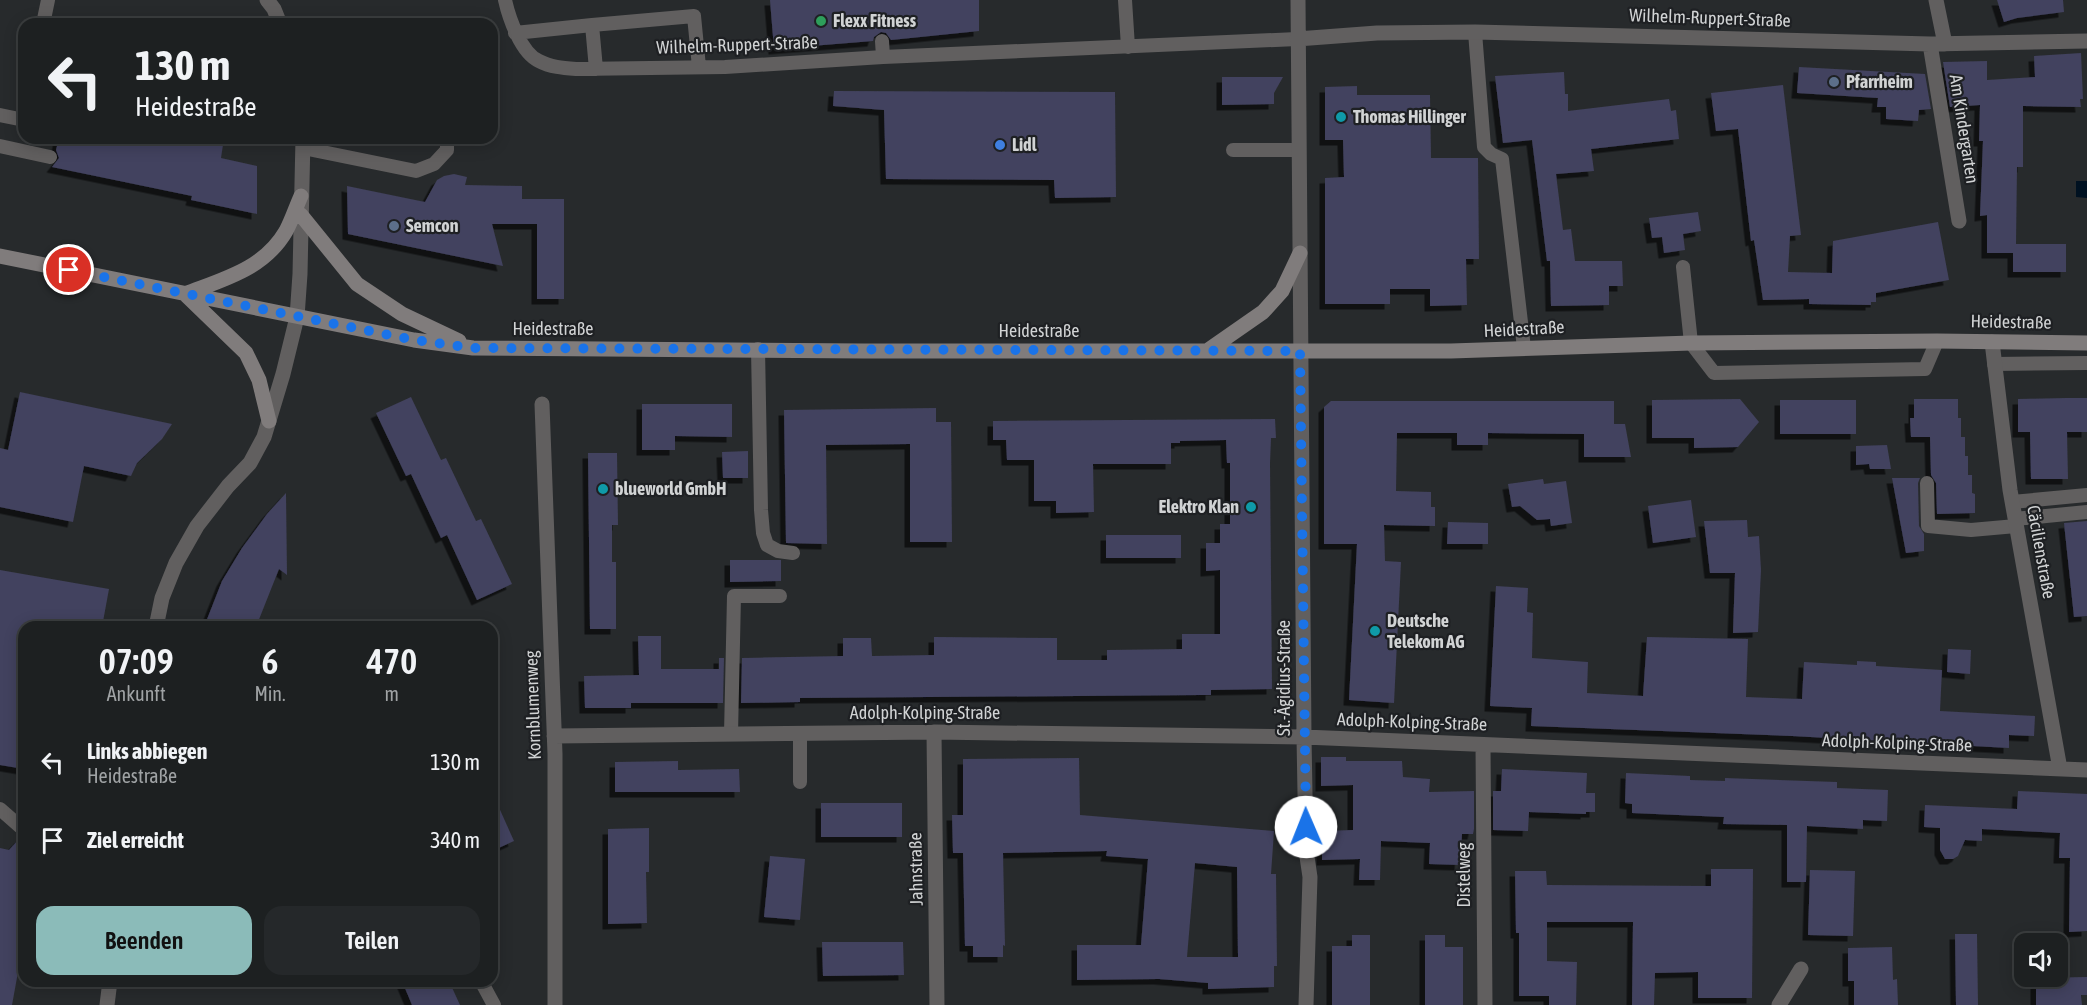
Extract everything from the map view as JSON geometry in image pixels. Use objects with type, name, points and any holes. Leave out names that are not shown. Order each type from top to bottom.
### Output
[{"type":"main road","points":[[269,421],[259,380],[246,352],[185,294],[261,261],[286,231],[301,196]]},
{"type":"main road","points":[[301,215],[357,284],[402,314],[473,348]]},
{"type":"main road","points":[[1207,351],[1263,312],[1282,291],[1300,253]]},
{"type":"main road","name":"Heidestraße","points":[[0,256],[414,340],[473,348],[1450,351],[1691,343],[1937,341],[2087,343]]},
{"type":"street","points":[[267,0],[278,18]]},
{"type":"street","points":[[1298,0],[1300,351]]},
{"type":"street","name":"Am Kindergarten","points":[[1936,0],[1938,44],[1959,221]]},
{"type":"street","name":"Wilhelm-Ruppert-Straße","points":[[1297,39],[1377,33],[1475,32],[1938,44],[2087,41]]},
{"type":"street","points":[[157,621],[162,598],[176,563],[197,526],[250,463],[264,437],[269,421],[297,317],[303,144]]},
{"type":"street","name":"Cäcilienstraße","points":[[1992,342],[2015,522],[2060,769]]},
{"type":"street","name":"St.-Ägidius-Straße","points":[[1300,351],[1306,850],[1310,878],[1306,1005]]},
{"type":"street","name":"Kornblumenweg","points":[[542,404],[554,736],[555,1005]]},
{"type":"street","name":"Adolph-Kolping-Straße","points":[[554,736],[934,732],[1304,737],[2087,770]]},
{"type":"street","name":"Jahnstraße","points":[[934,732],[937,1005]]},
{"type":"street","name":"Distelweg","points":[[1483,745],[1485,1005]]},
{"type":"street","points":[[1779,1005],[1801,969]]},
{"type":"street","points":[[107,1005],[109,987]]},
{"type":"lane","points":[[44,18],[48,0]]},
{"type":"lane","name":"Wilhelm-Ruppert-Straße","points":[[505,0],[515,33],[536,60],[555,67],[596,69],[699,67],[1297,39]]},
{"type":"lane","points":[[1125,0],[1128,47]]},
{"type":"lane","points":[[515,33],[694,16],[699,67]]},
{"type":"lane","points":[[592,25],[596,69]]},
{"type":"lane","points":[[1475,32],[1484,147],[1491,154],[1503,159],[1524,348]]},
{"type":"lane","points":[[882,41],[883,57]]},
{"type":"lane","points":[[0,114],[18,118]]},
{"type":"lane","points":[[307,144],[416,171],[434,164],[447,150],[447,144]]},
{"type":"lane","points":[[0,146],[50,157]]},
{"type":"lane","points":[[1233,150],[1298,150]]},
{"type":"lane","points":[[1683,267],[1691,343],[1714,374],[1925,369],[1937,341]]},
{"type":"lane","points":[[758,349],[763,533],[767,544],[778,551],[793,553]]},
{"type":"lane","points":[[1994,364],[2087,363]]},
{"type":"lane","points":[[1928,483],[1928,526],[1971,530],[2087,512]]},
{"type":"lane","points":[[2012,502],[2087,495]]},
{"type":"lane","points":[[731,734],[734,596],[780,596]]},
{"type":"lane","points":[[800,733],[800,782]]},
{"type":"lane","points":[[0,809],[18,825]]},
{"type":"lane","points":[[484,987],[494,1005]]},
{"type":"water","points":[[2076,181],[2087,181],[2087,198],[2076,197]]},
{"type":"building","points":[[770,0],[979,0],[979,31],[891,40],[886,33],[881,32],[874,37],[873,41],[774,49]]},
{"type":"building","points":[[1997,0],[2063,0],[2064,12],[2017,18],[2004,22]]},
{"type":"building","points":[[2081,53],[2083,99],[2080,99],[2081,107],[2023,106],[2023,167],[2017,167],[2016,244],[2066,244],[2066,272],[2013,272],[2013,253],[1987,253],[1987,215],[1980,216],[1983,141],[1979,141],[1980,105],[1950,107],[1943,62],[1987,61],[1987,80],[2035,77],[2034,56]]},
{"type":"building","points":[[1799,67],[1925,74],[1931,109],[1919,110],[1918,121],[1886,119],[1886,107],[1877,107],[1878,98],[1797,93]]},
{"type":"building","points":[[1564,72],[1568,111],[1669,99],[1671,111],[1676,110],[1679,139],[1591,149],[1594,171],[1556,174],[1563,230],[1571,229],[1575,261],[1622,261],[1623,286],[1609,286],[1609,305],[1551,306],[1550,261],[1547,261],[1532,140],[1503,143],[1495,76]]},
{"type":"building","points":[[1222,77],[1283,77],[1274,93],[1274,104],[1222,105]]},
{"type":"building","points":[[1783,85],[1801,235],[1790,236],[1788,272],[1832,273],[1833,241],[1938,222],[1949,280],[1876,293],[1876,302],[1871,302],[1871,305],[1809,304],[1809,299],[1763,300],[1754,240],[1751,241],[1738,129],[1716,131],[1711,93]]},
{"type":"building","points":[[1357,86],[1357,95],[1430,95],[1431,158],[1478,158],[1479,259],[1466,259],[1467,305],[1430,306],[1430,289],[1390,289],[1390,304],[1325,304],[1325,178],[1344,177],[1343,140],[1325,140],[1325,87]]},
{"type":"building","name":"Lidl","points":[[834,91],[1115,92],[1116,197],[1055,198],[1054,180],[886,179],[884,110],[833,106]]},
{"type":"building","points":[[58,144],[173,144],[182,146],[182,144],[223,144],[221,158],[257,166],[257,214],[191,200],[192,196],[52,167],[59,158],[56,150]]},
{"type":"building","points":[[454,174],[467,177],[465,185],[522,186],[522,199],[564,199],[564,299],[537,299],[537,224],[492,224],[503,266],[348,234],[347,186],[425,202],[437,180]]},
{"type":"building","points":[[1698,212],[1701,231],[1683,234],[1685,250],[1664,253],[1662,237],[1652,238],[1649,218]]},
{"type":"building","points":[[20,392],[172,424],[162,439],[137,463],[131,476],[84,466],[73,522],[0,507],[0,448],[8,450]]},
{"type":"building","points":[[411,397],[441,460],[446,458],[476,521],[481,519],[512,584],[477,600],[447,535],[441,538],[411,474],[406,476],[376,413]]},
{"type":"building","points":[[2087,398],[2087,432],[2067,432],[2068,479],[2031,479],[2030,432],[2018,432],[2018,399]]},
{"type":"building","points":[[1740,399],[1759,422],[1738,447],[1694,448],[1694,438],[1652,438],[1652,400]]},
{"type":"building","points":[[1914,399],[1958,399],[1961,437],[1965,437],[1968,475],[1972,475],[1972,493],[1975,494],[1975,513],[1937,514],[1936,483],[1931,475],[1930,437],[1911,437],[1910,418],[1914,418]]},
{"type":"building","points":[[1780,400],[1856,400],[1856,434],[1780,434]]},
{"type":"building","points":[[1331,401],[1614,401],[1614,424],[1625,424],[1631,457],[1584,457],[1584,434],[1488,433],[1488,445],[1457,445],[1457,433],[1397,433],[1396,491],[1431,492],[1431,507],[1435,507],[1435,526],[1384,525],[1385,561],[1401,562],[1394,703],[1349,700],[1357,544],[1324,544],[1324,407]]},
{"type":"building","points":[[642,404],[732,404],[732,437],[675,436],[675,450],[642,450]]},
{"type":"building","points":[[936,408],[936,422],[951,422],[952,542],[910,542],[910,444],[826,445],[827,544],[786,543],[784,410]]},
{"type":"building","points":[[1275,419],[1276,438],[1271,438],[1270,463],[1272,689],[1211,690],[1211,695],[800,698],[800,702],[741,703],[742,658],[843,656],[843,638],[871,638],[872,656],[934,655],[934,637],[1057,638],[1057,660],[1107,660],[1107,650],[1182,649],[1182,634],[1220,634],[1220,570],[1206,571],[1206,543],[1220,543],[1220,524],[1230,524],[1230,463],[1227,463],[1226,440],[1171,443],[1171,464],[1093,464],[1094,512],[1056,513],[1056,501],[1034,501],[1034,460],[1007,460],[1006,440],[993,440],[993,421]]},
{"type":"building","points":[[1887,445],[1891,469],[1870,469],[1869,464],[1856,465],[1856,446]]},
{"type":"building","points":[[748,451],[748,478],[723,478],[722,452]]},
{"type":"building","points":[[588,453],[617,453],[618,525],[612,525],[612,562],[616,562],[616,629],[590,629]]},
{"type":"building","points":[[1892,478],[1920,478],[1918,483],[1919,526],[1924,534],[1924,551],[1906,553]]},
{"type":"building","points":[[1543,479],[1544,484],[1566,481],[1572,523],[1551,526],[1550,519],[1537,520],[1520,506],[1512,507],[1508,484]]},
{"type":"building","points":[[286,493],[287,575],[279,569],[258,621],[206,621],[222,581],[267,514]]},
{"type":"building","points":[[1691,500],[1696,537],[1653,543],[1648,506]]},
{"type":"building","points":[[1747,520],[1748,537],[1759,536],[1761,570],[1758,632],[1733,633],[1735,573],[1710,573],[1704,521]]},
{"type":"building","points":[[2087,521],[2087,616],[2074,617],[2064,523]]},
{"type":"building","points":[[1448,522],[1488,523],[1488,544],[1447,544]]},
{"type":"building","points":[[1106,535],[1181,535],[1181,558],[1106,558]]},
{"type":"building","points":[[730,560],[781,560],[781,581],[730,582]]},
{"type":"building","points":[[0,570],[109,589],[103,621],[18,621],[18,768],[0,765]]},
{"type":"building","points":[[1496,586],[1528,588],[1527,612],[1533,613],[1532,658],[1588,662],[1587,693],[1643,696],[1647,637],[1748,639],[1746,697],[1802,699],[1804,662],[1857,665],[1857,661],[1876,662],[1876,666],[1942,670],[1940,711],[2035,716],[2034,736],[2009,735],[2009,748],[1792,736],[1531,726],[1532,708],[1490,706]]},
{"type":"building","points":[[638,636],[661,636],[661,669],[719,669],[719,658],[724,658],[723,703],[631,703],[631,708],[585,708],[584,676],[639,675]]},
{"type":"building","points":[[1948,649],[1971,650],[1970,674],[1947,672]]},
{"type":"building","points":[[1321,757],[1346,757],[1346,761],[1402,761],[1403,777],[1430,779],[1429,792],[1474,791],[1474,829],[1473,834],[1462,834],[1460,865],[1429,864],[1430,843],[1381,841],[1380,880],[1359,880],[1360,859],[1322,860],[1322,831],[1353,830],[1353,785],[1321,786]]},
{"type":"building","points":[[1079,758],[1080,815],[1274,831],[1271,874],[1276,874],[1277,966],[1274,966],[1274,987],[1208,989],[1208,983],[1159,979],[1077,980],[1077,945],[1141,945],[1148,859],[1106,856],[1107,851],[1003,853],[1005,946],[1003,945],[1003,957],[973,957],[973,946],[965,946],[963,853],[953,853],[952,815],[963,815],[963,759]],"holes":[[[1195,863],[1237,867],[1238,957],[1187,957]]]},
{"type":"building","points":[[678,761],[678,770],[739,769],[740,792],[615,792],[615,762]]},
{"type":"building","points":[[1502,769],[1587,773],[1586,793],[1595,793],[1595,812],[1586,812],[1586,814],[1529,812],[1528,831],[1493,830],[1493,791],[1501,791]]},
{"type":"building","points":[[1626,773],[1690,776],[1690,780],[1725,781],[1725,778],[1837,782],[1837,788],[1888,790],[1887,821],[1863,820],[1863,829],[1807,826],[1806,882],[1787,882],[1787,825],[1723,824],[1724,817],[1632,813],[1632,804],[1625,803]]},
{"type":"building","points":[[2018,791],[2087,794],[2087,931],[2069,932],[2070,858],[2059,858],[2060,833],[1982,829],[1982,841],[1965,840],[1958,856],[1945,859],[1940,850],[1940,828],[1924,827],[1925,805],[2017,809]]},
{"type":"building","points":[[821,803],[902,803],[902,837],[821,837]]},
{"type":"building","points":[[498,805],[514,841],[498,848]]},
{"type":"building","points":[[649,828],[649,872],[646,872],[647,923],[608,924],[608,829]]},
{"type":"building","points":[[18,840],[18,972],[12,1005],[0,1005],[0,848],[9,850]]},
{"type":"building","points":[[770,856],[805,859],[800,920],[764,917]]},
{"type":"building","points":[[1711,869],[1753,869],[1752,998],[1698,998],[1698,972],[1655,973],[1654,1005],[1632,1005],[1633,922],[1547,922],[1547,961],[1577,962],[1576,1005],[1549,1005],[1549,996],[1519,996],[1519,933],[1516,933],[1515,871],[1546,871],[1547,885],[1711,886]]},
{"type":"building","points":[[1810,870],[1855,871],[1853,936],[1808,935]]},
{"type":"building","points":[[1955,934],[1977,934],[1978,1005],[1956,1005]]},
{"type":"building","points":[[1352,935],[1370,935],[1370,1005],[1332,1005],[1332,946],[1352,946]]},
{"type":"building","points":[[1425,935],[1445,935],[1445,947],[1463,947],[1463,1005],[1425,1005]]},
{"type":"building","points":[[822,942],[903,942],[904,975],[823,976]]},
{"type":"building","points":[[1892,947],[1893,980],[1897,979],[1898,1005],[1854,1005],[1854,981],[1848,981],[1848,948]]},
{"type":"building","points":[[2068,977],[2087,977],[2087,995],[2081,995],[2082,1005],[2036,1005],[2036,987],[2068,987]]},
{"type":"building","points":[[404,987],[452,987],[460,1005],[412,1005]]},
{"type":"place","name":"Flexx Fitness","points":[[821,21]]},
{"type":"place","name":"Pfarrheim","points":[[1834,82]]},
{"type":"place","name":"Thomas Hillinger","points":[[1341,117]]},
{"type":"place","name":"Lidl","points":[[1000,145]]},
{"type":"place","name":"Semcon","points":[[394,226]]},
{"type":"place","name":"blueworld GmbH","points":[[603,489]]},
{"type":"place","name":"Elektro Klan","points":[[1251,507]]},
{"type":"place","name":"Deutsche Telekom AG","points":[[1375,631]]},
{"type":"route","points":[[69,270],[414,340],[473,348],[1300,351],[1306,827]]}]
